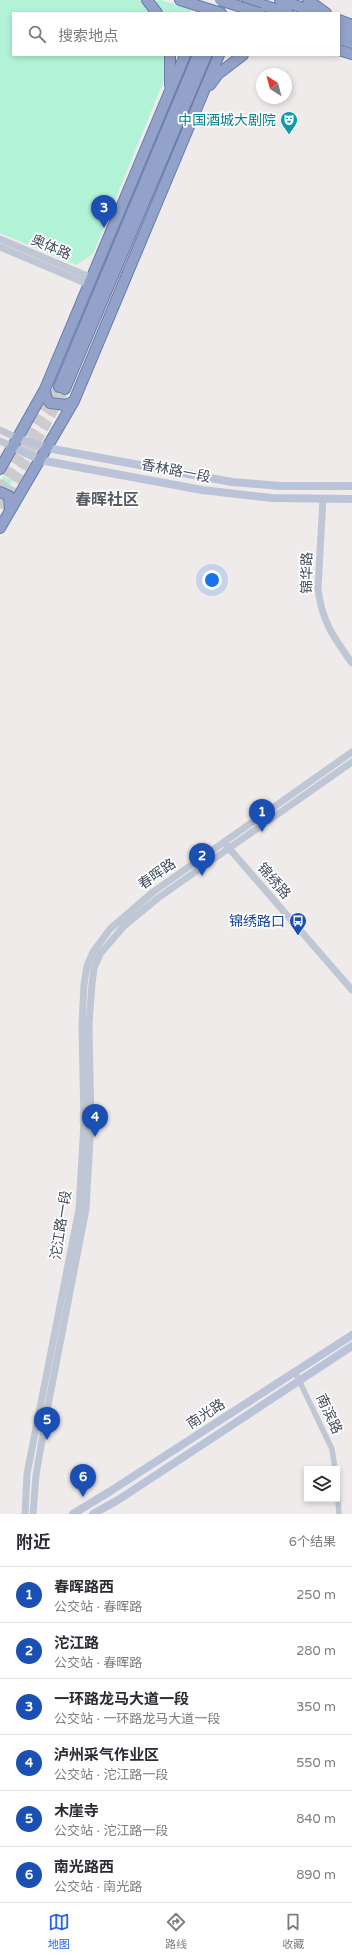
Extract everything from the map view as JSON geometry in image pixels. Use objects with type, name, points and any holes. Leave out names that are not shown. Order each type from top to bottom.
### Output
[{"type":"highway","points":[[147,0],[156,12]]},
{"type":"highway","points":[[180,0],[208,7],[218,12]]},
{"type":"highway","points":[[220,0],[257,12]]},
{"type":"highway","points":[[241,12],[247,0],[285,12]]},
{"type":"highway","points":[[280,0],[315,12]]},
{"type":"highway","points":[[308,0],[325,12]]},
{"type":"highway","points":[[340,20],[352,24]]},
{"type":"highway","points":[[340,30],[352,34]]},
{"type":"highway","points":[[340,39],[352,43]]},
{"type":"highway","points":[[340,50],[352,54]]},
{"type":"highway","points":[[170,56],[170,89]]},
{"type":"highway","points":[[0,469],[45,389],[185,56]]},
{"type":"highway","points":[[62,388],[202,56]]},
{"type":"highway","points":[[0,528],[74,401],[218,56]]},
{"type":"highway","points":[[199,101],[218,74],[242,56]]},
{"type":"highway","points":[[45,389],[46,397],[50,403],[66,405],[74,401]]},
{"type":"highway","points":[[0,492],[8,496],[10,510]]},
{"type":"main road","name":"香林路一段","points":[[15,442],[232,482],[280,486],[352,486]]},
{"type":"main road","name":"香林路一段","points":[[15,442],[40,460],[237,495],[272,498],[352,499]]},
{"type":"main road","name":"南光路","points":[[72,1514],[116,1488],[352,1335]]},
{"type":"main road","name":"南光路","points":[[93,1514],[118,1500],[299,1379],[352,1346]]},
{"type":"street","name":"奥体路","points":[[0,239],[91,282]]},
{"type":"street","name":"奥体路","points":[[0,247],[91,282]]},
{"type":"street","name":"香林路一段","points":[[0,430],[15,442]]},
{"type":"street","name":"香林路一段","points":[[0,442],[15,442]]},
{"type":"street","name":"锦华路","points":[[326,499],[321,588],[323,601],[336,634],[352,657]]},
{"type":"street","name":"锦华路","points":[[326,499],[318,588],[319,602],[322,613],[332,635],[352,663]]},
{"type":"street","name":"春晖路","points":[[227,845],[352,752]]},
{"type":"street","name":"春晖路","points":[[104,942],[110,929],[135,906],[352,762]]},
{"type":"street","name":"锦绣路","points":[[227,845],[352,990]]},
{"type":"street","name":"沱江路一段","points":[[25,1514],[27,1474],[78,1209],[84,1122],[82,1025],[84,984],[87,966],[104,942]]},
{"type":"street","name":"沱江路一段","points":[[33,1514],[36,1475],[86,1209],[91,1122],[89,1025],[94,968],[104,942]]},
{"type":"street","name":"南滨路","points":[[295,1372],[332,1449],[334,1466]]},
{"type":"street","points":[[339,1502],[340,1514]]},
{"type":"green space","points":[[0,0],[139,0],[147,4],[151,12],[12,12],[12,56],[166,56],[164,80],[93,254],[76,265],[0,233]]},
{"type":"green space","points":[[161,0],[191,10],[190,12],[161,12],[154,1]]},
{"type":"green space","points":[[52,385],[70,392],[64,400],[55,400],[50,393]]},
{"type":"green space","points":[[3,476],[13,481],[7,490],[0,487]]},
{"type":"tunnel","points":[[0,490],[59,387]]},
{"type":"tunnel","points":[[0,508],[65,389]]},
{"type":"place","name":"中国酒城大剧院","points":[[289,135]]},
{"type":"place","name":"一环路龙马大道一段","points":[[104,228]]},
{"type":"place","name":"春晖路西","points":[[262,832]]},
{"type":"place","name":"沱江路","points":[[202,876]]},
{"type":"place","name":"锦绣路口","points":[[298,936]]},
{"type":"place","name":"泸州采气作业区","points":[[95,1137]]},
{"type":"place","name":"木崖寺","points":[[47,1440]]},
{"type":"place","name":"南光路西","points":[[83,1497]]},
{"type":"district","name":"春晖社区","points":[[107,500]]}]
